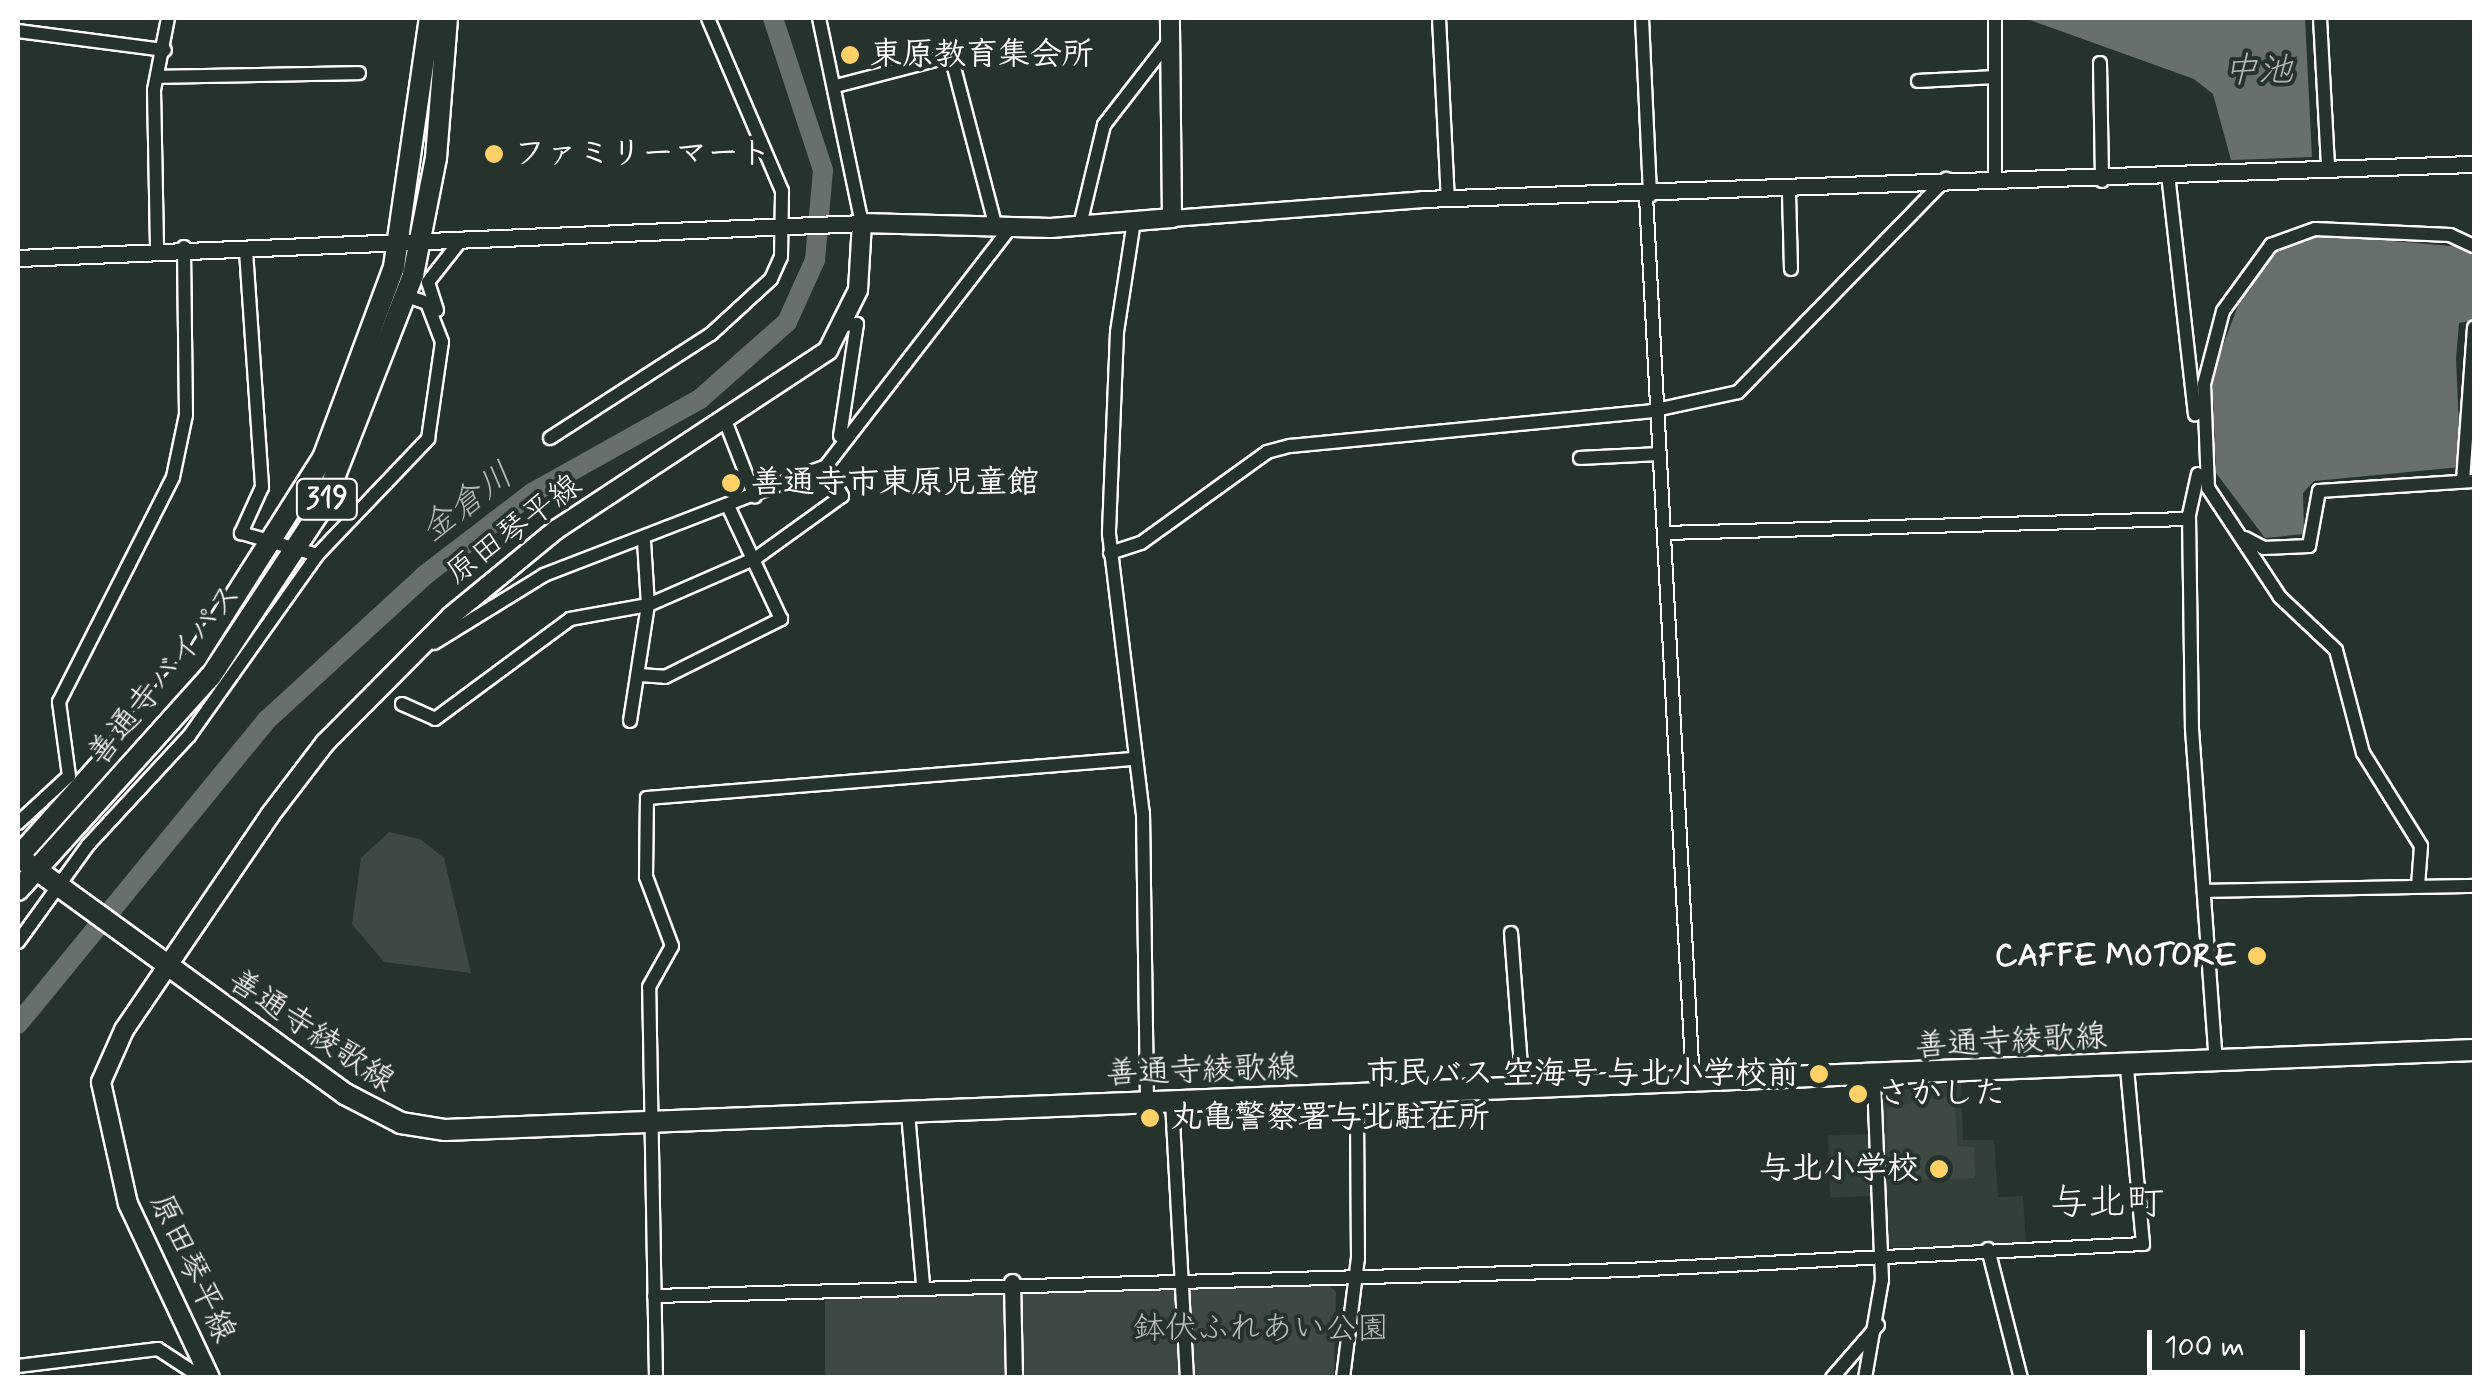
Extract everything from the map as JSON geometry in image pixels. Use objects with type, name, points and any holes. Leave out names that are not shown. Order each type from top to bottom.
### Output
[{"type":"main road","name":"善通寺バイパス","points":[[18,890],[202,688],[307,553],[367,410],[406,296],[430,18]]},
{"type":"main road","name":"善通寺バイパス","points":[[18,856],[166,696],[274,547],[352,396],[410,241],[447,18]]},
{"type":"main road","points":[[857,224],[1003,228],[1172,218],[1170,18]]},
{"type":"main road","name":"原田琴平線","points":[[208,1371],[128,1204],[101,1099],[111,1052],[325,743],[406,658],[557,528],[805,372],[844,325],[858,290],[857,224]]},
{"type":"main road","name":"善通寺綾歌線","points":[[18,856],[166,968],[401,1123],[648,1122],[1874,1079],[2474,1050]]},
{"type":"street","points":[[157,246],[157,77],[168,18]]},
{"type":"street","points":[[550,438],[750,301],[781,257],[785,227],[770,157],[708,18]]},
{"type":"street","points":[[18,258],[157,246],[246,251],[857,224],[836,86],[819,18]]},
{"type":"street","points":[[1438,18],[1448,199]]},
{"type":"street","points":[[1642,18],[1659,454],[1693,1085]]},
{"type":"street","points":[[1995,18],[1995,180]]},
{"type":"street","points":[[2320,18],[2328,166]]},
{"type":"street","points":[[18,31],[165,50]]},
{"type":"street","points":[[1080,226],[1104,126],[1170,40]]},
{"type":"street","points":[[406,658],[544,575],[644,542],[826,466],[1003,228],[950,56],[836,86]]},
{"type":"street","points":[[2100,63],[2094,90],[2094,135],[2102,181]]},
{"type":"street","points":[[157,77],[359,73]]},
{"type":"street","points":[[1918,81],[1941,75],[1995,77]]},
{"type":"street","points":[[1172,218],[1448,199],[1789,193],[1946,179],[2102,181],[2328,166],[2474,164]]},
{"type":"street","points":[[2168,174],[2179,314],[2193,372],[2198,489],[2189,520],[2216,1062]]},
{"type":"street","points":[[1110,553],[1141,543],[1256,459],[1290,446],[1657,409],[1738,392],[1762,377],[1946,179]]},
{"type":"street","points":[[1789,193],[1791,269]]},
{"type":"street","points":[[1134,221],[1117,332],[1110,553],[1146,878],[1147,1103]]},
{"type":"street","points":[[2418,886],[2421,846],[2364,753],[2336,650],[2280,597],[2202,472],[2204,384],[2223,311],[2257,253],[2316,230],[2450,235],[2474,246]]},
{"type":"street","points":[[18,942],[64,893],[88,845],[188,736],[307,553],[428,439],[442,342],[426,288],[462,239]]},
{"type":"street","points":[[18,823],[69,776],[59,702],[173,477],[186,415],[184,247]]},
{"type":"street","points":[[246,251],[262,487],[241,532],[274,547],[307,553]]},
{"type":"street","points":[[406,296],[428,303],[442,342]]},
{"type":"street","points":[[839,444],[857,324],[844,325]]},
{"type":"street","points":[[2242,536],[2264,548],[2309,546],[2319,491],[2469,481],[2474,327]]},
{"type":"street","points":[[726,423],[755,497]]},
{"type":"street","points":[[1580,458],[1659,454]]},
{"type":"street","points":[[402,704],[426,722],[570,619],[648,605],[752,560],[842,496],[826,466]]},
{"type":"street","points":[[638,675],[665,677],[781,619],[729,508]]},
{"type":"street","points":[[1664,533],[2189,520]]},
{"type":"street","points":[[630,721],[648,605],[644,542]]},
{"type":"street","points":[[656,1378],[648,1122],[649,987],[672,946],[646,878],[647,798],[1132,759]]},
{"type":"street","points":[[2206,891],[2474,886]]},
{"type":"street","points":[[1511,932],[1522,1091]]},
{"type":"street","points":[[654,1296],[2143,1244],[2127,1067]]},
{"type":"street","points":[[1865,1378],[1878,1326],[1880,1256],[1874,1079]]},
{"type":"street","points":[[1343,1378],[1344,1313],[1356,1274],[1357,1096]]},
{"type":"street","points":[[1172,1102],[1179,1272],[1188,1278]]},
{"type":"street","points":[[908,1113],[922,1284]]},
{"type":"street","points":[[1988,1249],[2021,1378]]},
{"type":"street","points":[[1186,1378],[1188,1278]]},
{"type":"street","points":[[1012,1282],[1014,1378]]},
{"type":"street","points":[[1832,1378],[1878,1326]]},
{"type":"street","points":[[18,1366],[158,1349],[194,1372],[208,1371]]},
{"type":"shaded area","name":"与北小学校","points":[[1961,1082],[1963,1140],[1994,1140],[1998,1197],[2023,1196],[2026,1247],[1885,1247],[1880,1093]]},
{"type":"shaded area","points":[[1870,1134],[1872,1196],[1830,1197],[1828,1135]]},
{"type":"green space","points":[[389,832],[420,839],[444,858],[471,973],[384,962],[352,924],[361,858]]},
{"type":"green space","points":[[1954,1095],[1958,1146],[1974,1147],[1975,1178],[1888,1181],[1887,1108]]},
{"type":"green space","name":"鉢伏ふれあい公園","points":[[1324,1280],[1336,1292],[1334,1377],[825,1377],[825,1291]]},
{"type":"water","name":"中池","points":[[2024,18],[2305,18],[2312,157],[2231,160],[2213,94],[2194,79]]},
{"type":"water","points":[[2323,235],[2474,248],[2474,320],[2459,323],[2456,359],[2461,467],[2314,481],[2303,493],[2304,534],[2265,538],[2216,473],[2212,375],[2249,276],[2275,249]]},
{"type":"waterway","name":"金倉川","points":[[18,1024],[268,719],[425,575],[532,493],[700,399],[787,322],[815,260],[823,170],[773,18]]},
{"type":"place","name":"東原教育集会所","points":[[850,55]]},
{"type":"place","name":"ファミリーマート","points":[[494,154]]},
{"type":"place","name":"善通寺市東原児童館","points":[[731,483]]},
{"type":"place","name":"CAFFE MOTORE","points":[[2257,956]]},
{"type":"place","name":"市民バス 空海号 与北小学校前","points":[[1819,1074]]},
{"type":"place","name":"さかした","points":[[1858,1094]]},
{"type":"place","name":"丸亀警察署与北駐在所","points":[[1150,1118]]},
{"type":"place","name":"与北小学校","points":[[1939,1169]]},
{"type":"district","name":"与北町","points":[[2107,1204]]}]
